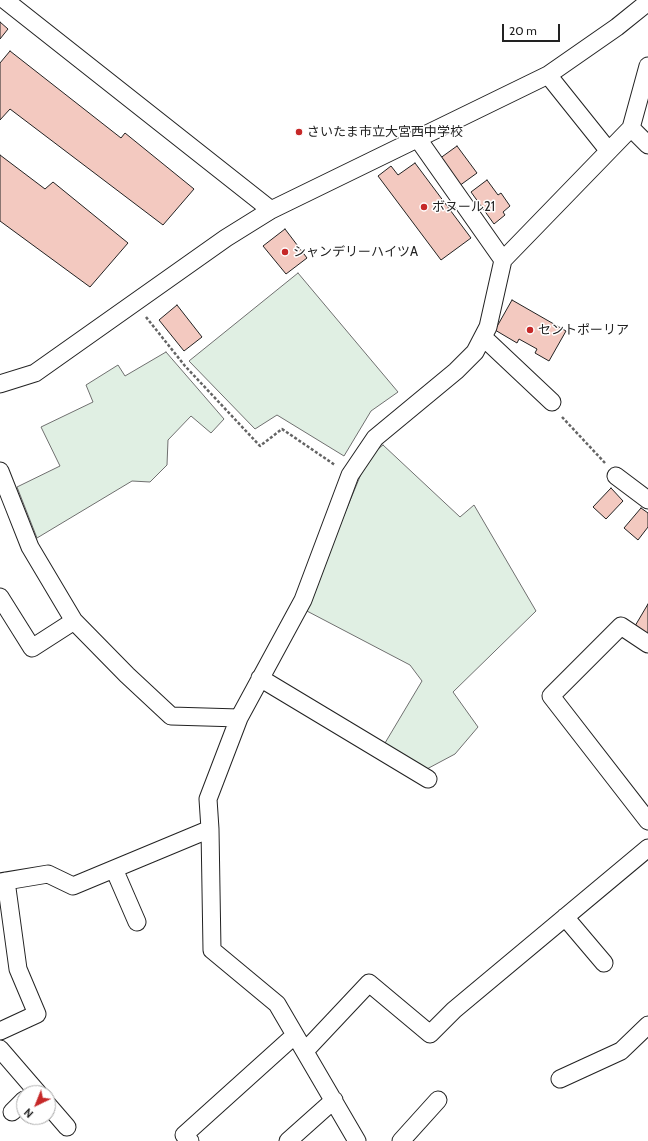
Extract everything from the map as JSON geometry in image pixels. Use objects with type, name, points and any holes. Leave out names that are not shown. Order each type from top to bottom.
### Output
[{"type":"street","points":[[5,0],[271,210]]},
{"type":"street","points":[[0,384],[35,373],[135,304],[226,238],[271,210],[548,75],[647,8]]},
{"type":"street","points":[[357,1141],[277,1004],[212,950],[210,829],[208,799],[239,718],[303,600],[350,476],[375,438],[456,371],[475,352],[488,327],[504,260],[608,150],[631,128],[648,66]]},
{"type":"street","points":[[548,75],[608,150]]},
{"type":"street","points":[[631,128],[648,145]]},
{"type":"street","points":[[418,139],[504,260]]},
{"type":"street","points":[[483,337],[552,402]]},
{"type":"street","points":[[0,471],[30,547],[74,621],[127,676],[171,716],[239,718]]},
{"type":"street","points":[[616,476],[648,500]]},
{"type":"street","points":[[0,596],[32,648],[74,621]]},
{"type":"street","points":[[648,644],[621,626],[551,696],[648,821]]},
{"type":"street","points":[[260,678],[428,779]]},
{"type":"street","points":[[0,1031],[37,1014],[18,969],[3,881],[48,874],[73,886],[210,829]]},
{"type":"street","points":[[305,1051],[368,983],[430,1034],[454,1010],[565,917],[645,856]]},
{"type":"street","points":[[114,869],[137,922]]},
{"type":"street","points":[[565,917],[604,963]]},
{"type":"street","points":[[560,1079],[621,1052],[648,1025]]},
{"type":"street","points":[[184,1139],[295,1035]]},
{"type":"street","points":[[0,1049],[26,1085]]},
{"type":"street","points":[[288,1141],[334,1100]]},
{"type":"street","points":[[401,1141],[438,1100]]},
{"type":"street","points":[[12,1112],[16,1108]]},
{"type":"street","points":[[56,1115],[67,1128]]},
{"type":"path","points":[[135,304],[185,366],[260,446],[282,429],[350,476]]},
{"type":"path","points":[[552,402],[562,417],[616,476]]},
{"type":"green space","points":[[298,273],[398,392],[371,411],[344,456],[277,415],[255,429],[189,361]]},
{"type":"green space","points":[[166,352],[224,419],[211,433],[191,416],[168,440],[167,465],[150,482],[132,481],[37,538],[17,487],[60,466],[41,427],[93,402],[86,385],[118,365],[125,376]]},
{"type":"green space","points":[[383,445],[460,517],[474,505],[536,611],[453,692],[478,727],[455,754],[425,770],[385,743],[422,681],[410,665],[305,610],[368,457]]},
{"type":"building","points":[[0,22],[8,29],[0,39]]},
{"type":"building","points":[[10,51],[121,138],[125,133],[194,189],[163,225],[10,109],[0,120],[0,63]]},
{"type":"building","points":[[457,146],[477,173],[459,186],[439,159]]},
{"type":"building","points":[[0,155],[45,189],[53,182],[128,243],[90,287],[0,221]]},
{"type":"building","name":"ボヌール21","points":[[415,163],[471,238],[441,260],[378,176],[391,166],[398,175]]},
{"type":"building","points":[[487,180],[498,195],[501,193],[510,206],[503,212],[505,215],[494,224],[471,192]]},
{"type":"building","name":"シャンデリーハイツA","points":[[285,229],[307,258],[286,274],[263,246]]},
{"type":"building","name":"セントポーリア","points":[[512,300],[566,331],[549,361],[535,353],[537,349],[519,339],[517,343],[495,330]]},
{"type":"building","points":[[177,305],[202,337],[184,351],[159,320]]},
{"type":"building","points":[[611,488],[623,501],[606,519],[593,507]]},
{"type":"building","points":[[641,508],[648,513],[648,527],[638,540],[624,528]]},
{"type":"building","points":[[648,604],[648,634],[635,626]]},
{"type":"place","name":"さいたま市立大宮西中学校","points":[[299,132]]},
{"type":"place","name":"ボヌール21","points":[[424,207]]},
{"type":"place","name":"シャンデリーハイツA","points":[[285,252]]},
{"type":"place","name":"セントポーリア","points":[[530,330]]}]
